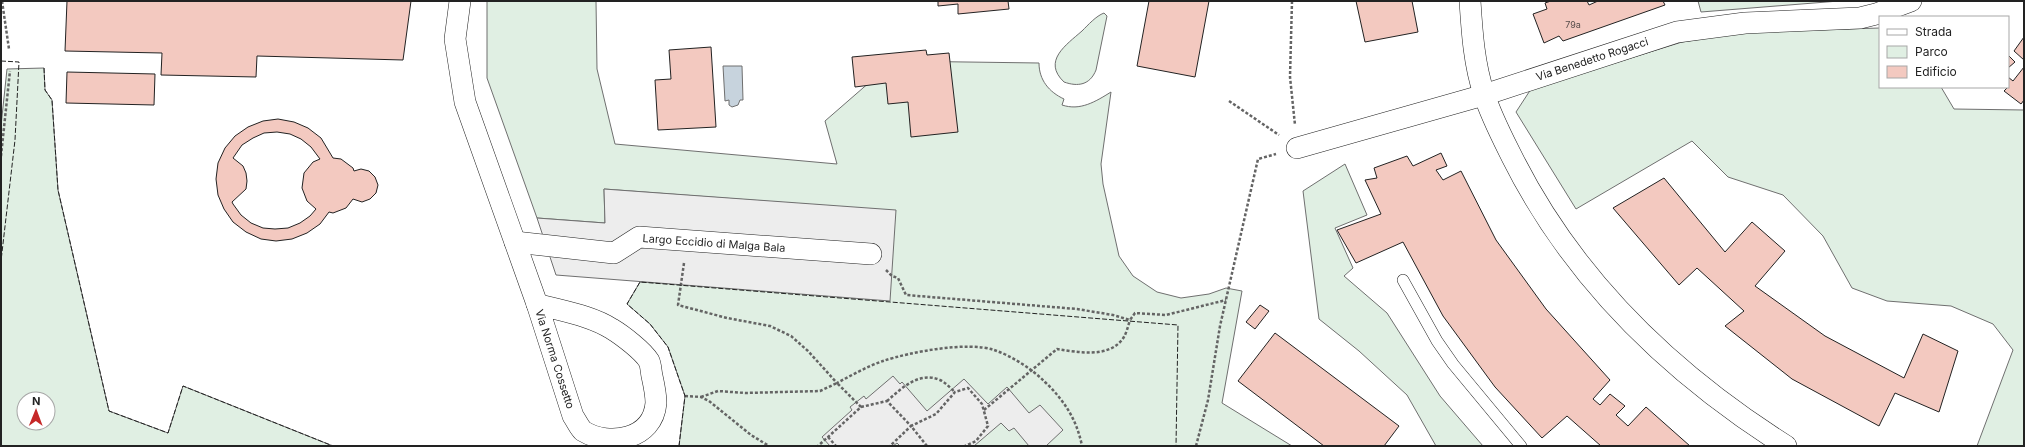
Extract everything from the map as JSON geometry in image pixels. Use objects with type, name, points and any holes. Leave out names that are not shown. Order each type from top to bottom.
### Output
[{"type":"street","name":"Via Norma Cossetto","points":[[460,1],[455,39],[465,102],[537,304],[573,416],[583,431],[597,441],[612,445],[626,442],[639,435],[649,422],[656,404],[654,384],[649,361],[634,346],[612,328],[588,318],[537,304]]},
{"type":"street","points":[[1470,1],[1475,58],[1484,95],[1502,138],[1537,203],[1562,242],[1596,285],[1638,330],[1668,359],[1719,400],[1786,446]]},
{"type":"street","name":"Via Benedetto Rogacci","points":[[1297,148],[1484,95],[1677,32],[1745,23],[1854,19],[1902,5]]},
{"type":"street","name":"Largo Eccidio di Malga Bala","points":[[515,242],[614,253],[639,237],[871,254]]},
{"type":"lane","points":[[1403,280],[1437,341],[1453,364],[1521,446]]},
{"type":"path","points":[[2,1],[9,49]]},
{"type":"path","points":[[1292,1],[1290,77],[1297,148]]},
{"type":"path","points":[[1,156],[10,71]]},
{"type":"path","points":[[1229,102],[1297,148]]},
{"type":"path","points":[[1196,446],[1208,400],[1226,300],[1258,159],[1297,148]]},
{"type":"path","points":[[892,276],[898,278],[906,295],[1077,309],[1114,315],[1130,320]]},
{"type":"path","points":[[682,284],[678,305],[727,318],[770,326],[791,336],[808,351],[837,383],[861,406]]},
{"type":"path","points":[[984,410],[1057,349],[1081,354],[1110,349],[1122,341],[1130,320],[1135,313],[1166,315],[1226,300]]},
{"type":"path","points":[[701,397],[718,391],[745,393],[820,391],[883,361],[958,347],[994,350],[1032,370],[1060,396],[1079,429],[1082,446]]},
{"type":"path","points":[[818,446],[861,406],[887,401],[909,383],[925,377],[941,380],[955,392]]},
{"type":"path","points":[[890,446],[911,426],[936,414],[955,392],[968,388],[982,404],[988,426],[976,441],[965,446]]},
{"type":"path","points":[[685,396],[701,397],[709,401],[751,435],[769,446]]},
{"type":"path","points":[[887,401],[911,426],[927,446]]},
{"type":"path","points":[[828,437],[836,446]]},
{"type":"green space","points":[[487,1],[596,1],[597,69],[615,144],[837,164],[825,121],[894,61],[1039,63],[1039,69],[1046,85],[1054,93],[1064,99],[1062,105],[1069,107],[1087,104],[1111,92],[1101,164],[1103,184],[1119,256],[1133,276],[1157,292],[1181,298],[1209,294],[1226,288],[1242,291],[1222,403],[1292,446],[679,446],[685,396],[668,347],[650,324],[627,304],[640,282],[682,284],[896,211],[604,189],[605,223],[537,218],[487,78]]},
{"type":"green space","points":[[1698,1],[1839,1],[1701,12]]},
{"type":"green space","points":[[1104,13],[1107,16],[1096,70],[1090,79],[1083,84],[1069,84],[1064,82],[1055,67],[1059,54],[1069,42],[1092,21]]},
{"type":"green space","points":[[1879,28],[1879,88],[1942,88],[1954,109],[2024,110],[2024,446],[1977,446],[2013,350],[1993,324],[1951,306],[1887,301],[1852,288],[1823,236],[1783,195],[1728,177],[1692,141],[1576,209],[1516,112],[1531,89],[1682,42],[1745,32]]},
{"type":"green space","points":[[44,68],[45,90],[52,100],[58,190],[109,411],[168,433],[183,386],[333,446],[1,446],[1,126],[7,69]]},
{"type":"green space","points":[[1345,164],[1367,215],[1335,228],[1353,268],[1344,276],[1387,313],[1440,396],[1483,446],[1436,446],[1407,395],[1359,351],[1319,319],[1303,191]]},
{"type":"shaded area","points":[[723,66],[742,66],[743,100],[740,100],[738,105],[732,107],[729,105],[729,100],[725,101]]},
{"type":"shaded area","points":[[604,189],[896,210],[890,301],[556,275],[537,218],[605,223]]},
{"type":"shaded area","points":[[893,376],[900,384],[902,382],[927,411],[964,379],[988,404],[1007,387],[1029,413],[1040,405],[1063,430],[1046,446],[1029,446],[1014,428],[1009,431],[1001,423],[974,446],[900,446],[897,443],[893,446],[830,446],[822,437],[852,410],[850,407],[864,396],[866,399]]},
{"type":"building","points":[[67,1],[411,1],[403,60],[257,56],[256,77],[161,75],[162,53],[65,51]]},
{"type":"building","points":[[938,1],[1008,1],[1009,9],[958,14],[958,4],[938,6]]},
{"type":"building","points":[[1149,1],[1209,1],[1195,77],[1137,66]]},
{"type":"building","points":[[1356,1],[1412,1],[1418,32],[1365,42]]},
{"type":"building","points":[[1551,1],[1587,1],[1589,5],[1598,1],[1663,1],[1665,5],[1563,41],[1559,36],[1544,43],[1533,14],[1547,9],[1545,3]]},
{"type":"building","points":[[2024,37],[2024,60],[2014,51]]},
{"type":"building","points":[[711,47],[716,127],[658,130],[655,80],[671,79],[669,50]]},
{"type":"building","points":[[926,50],[927,55],[949,53],[958,132],[911,137],[908,102],[888,104],[886,83],[855,87],[852,57]]},
{"type":"building","points":[[2009,56],[2015,62],[2009,67]]},
{"type":"building","points":[[2024,67],[2024,100],[2021,104],[2004,91],[2009,88],[2009,78],[2013,81]]},
{"type":"building","points":[[67,72],[155,74],[154,105],[66,103]]},
{"type":"building","points":[[278,119],[294,122],[308,128],[321,138],[333,158],[341,159],[353,168],[354,171],[361,169],[369,171],[375,177],[378,185],[376,193],[370,199],[362,202],[353,199],[346,208],[333,213],[329,212],[320,224],[307,233],[292,239],[276,241],[261,239],[246,232],[233,222],[224,209],[218,195],[216,179],[218,163],[225,148],[235,136],[248,127],[263,121]],"holes":[[[277,132],[290,134],[301,139],[311,147],[320,159],[313,162],[304,173],[302,188],[307,201],[316,209],[310,216],[300,223],[288,228],[263,228],[251,223],[241,215],[232,202],[246,189],[247,181],[243,166],[233,158],[242,145],[264,133]]]},
{"type":"building","points":[[1441,153],[1447,166],[1436,170],[1443,180],[1461,171],[1496,240],[1546,309],[1610,380],[1593,399],[1600,405],[1610,394],[1625,406],[1616,415],[1628,426],[1646,407],[1690,446],[1601,446],[1567,416],[1542,438],[1495,387],[1443,316],[1403,242],[1356,263],[1337,230],[1381,214],[1365,180],[1377,178],[1374,168],[1407,156],[1413,166]]},
{"type":"building","points":[[1664,178],[1725,252],[1752,222],[1785,251],[1755,286],[1825,336],[1904,378],[1923,334],[1958,351],[1939,412],[1895,393],[1879,426],[1792,379],[1725,326],[1744,311],[1697,268],[1679,285],[1613,208]]},
{"type":"building","points":[[1260,305],[1269,311],[1255,329],[1246,322]]},
{"type":"building","points":[[1275,333],[1399,426],[1384,446],[1324,446],[1238,381]]},
{"type":"fence","points":[[1,61],[19,62],[15,140],[1,261]]},
{"type":"fence","points":[[44,68],[45,90],[52,100],[58,190],[109,411],[168,433],[183,386],[333,446]]},
{"type":"fence","points":[[679,446],[685,396],[668,347],[650,324],[627,304],[640,282],[1178,325],[1176,446]]}]
